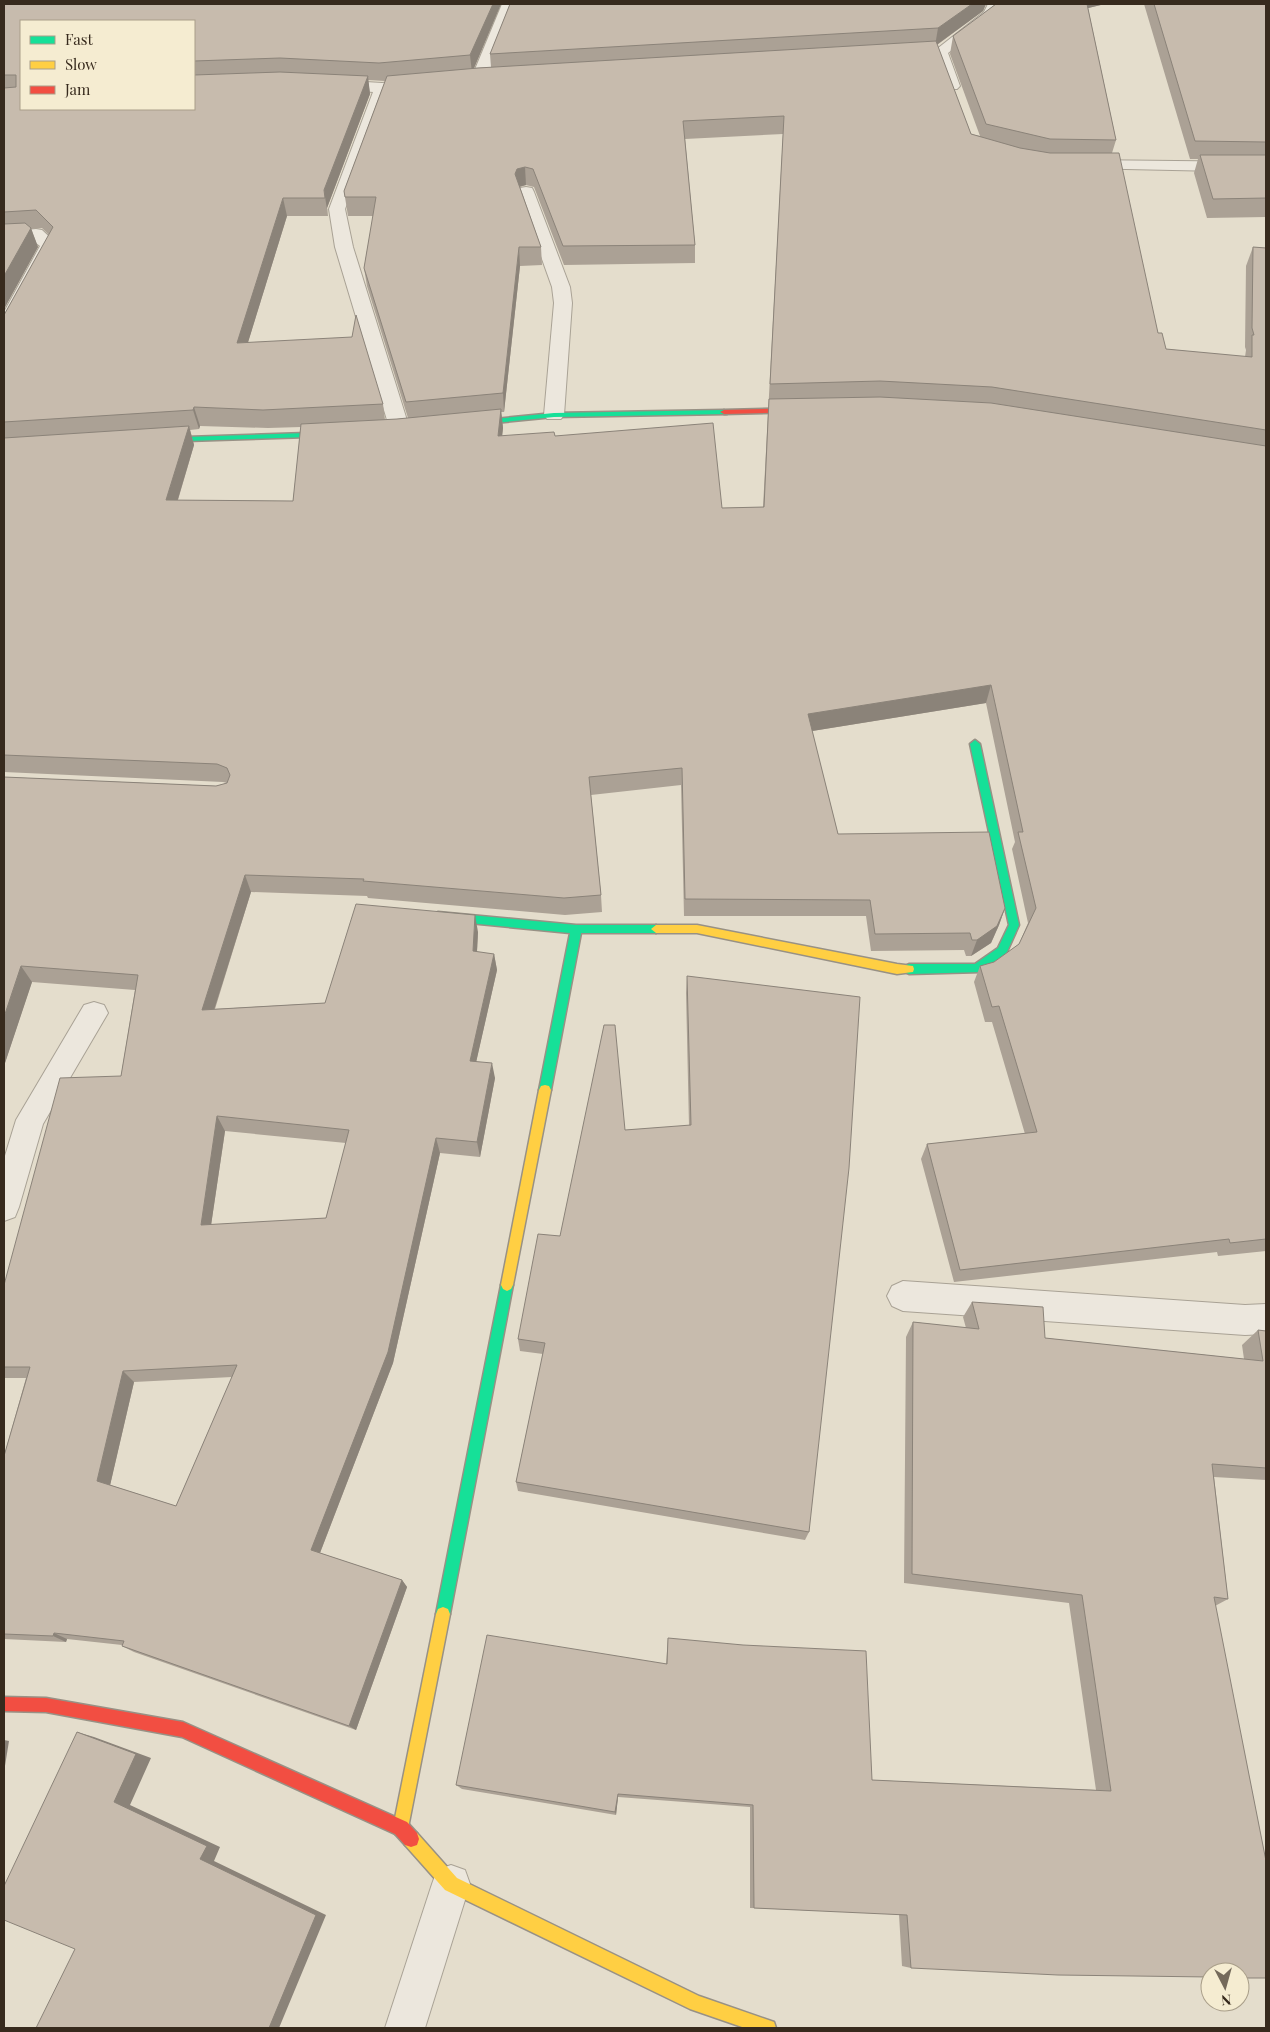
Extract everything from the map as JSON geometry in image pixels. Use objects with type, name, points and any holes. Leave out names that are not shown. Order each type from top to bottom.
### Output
[{"type":"street","points":[[479,79],[509,4]]},
{"type":"street","points":[[958,104],[935,53],[990,14],[995,4]]},
{"type":"street","points":[[460,81],[499,78]]},
{"type":"street","points":[[322,85],[382,88],[431,84]]},
{"type":"street","points":[[382,88],[337,209],[344,247],[400,430]]},
{"type":"street","points":[[1066,164],[1266,167]]},
{"type":"street","points":[[526,192],[561,287],[562,303],[554,415]]},
{"type":"street","points":[[4,237],[36,234],[49,245],[4,328]]},
{"type":"street","points":[[448,425],[554,415],[818,410]]},
{"type":"street","points":[[142,441],[352,433]]},
{"type":"street","points":[[429,915],[576,929],[697,929],[897,969],[977,969],[1002,952],[1014,925],[975,744]]},
{"type":"street","points":[[401,1828],[576,929]]},
{"type":"street","points":[[4,1207],[30,1120],[94,1013]]},
{"type":"street","points":[[903,1296],[1245,1320],[1266,1319]]},
{"type":"street","points":[[4,1704],[46,1705],[183,1730],[401,1828],[451,1884],[696,2003],[768,2028]]},
{"type":"street","points":[[405,2028],[451,1884]]},
{"type":"building","points":[[4,4],[493,4],[470,55],[379,63],[280,58],[195,61],[195,20],[20,20],[20,110],[195,110],[195,75],[280,72],[368,76],[324,190],[325,198],[283,198],[237,343],[352,337],[356,315],[383,404],[263,410],[194,407],[193,410],[4,422],[4,315],[53,227],[36,210],[4,212],[4,88],[16,87],[16,75],[4,75]]},
{"type":"building","points":[[510,4],[972,4],[938,28],[490,54]]},
{"type":"building","points":[[996,4],[1087,4],[1116,140],[1050,139],[986,124],[953,36]]},
{"type":"building","points":[[1154,4],[1266,4],[1266,142],[1195,141]]},
{"type":"building","points":[[936,41],[971,134],[1020,148],[1050,153],[1119,153],[1158,333],[1162,333],[1166,349],[1252,357],[1252,335],[1254,335],[1252,328],[1253,247],[1266,248],[1266,430],[992,387],[880,381],[770,384],[784,116],[683,121],[695,245],[563,246],[533,169],[525,167],[517,169],[515,174],[541,247],[519,247],[503,393],[406,402],[364,268],[376,197],[345,197],[344,191],[387,76],[478,68]]},
{"type":"building","points":[[1200,155],[1266,155],[1266,198],[1213,199]]},
{"type":"building","points":[[25,223],[31,228],[4,276],[4,224]]},
{"type":"building","points":[[880,397],[991,403],[1266,446],[1266,1239],[1230,1243],[1229,1239],[960,1270],[927,1144],[1037,1132],[999,1006],[992,1007],[980,966],[994,962],[1019,944],[1036,908],[1018,832],[1023,832],[991,685],[808,714],[838,834],[989,832],[1005,908],[997,926],[977,940],[972,940],[970,933],[875,934],[870,900],[685,899],[682,768],[589,777],[601,895],[564,898],[363,881],[364,879],[245,875],[202,1010],[325,1003],[356,904],[475,915],[473,951],[494,954],[470,1061],[492,1063],[477,1142],[436,1138],[388,1352],[311,1550],[402,1580],[349,1726],[122,1646],[124,1641],[54,1633],[53,1636],[4,1634],[4,1456],[30,1367],[4,1367],[4,1285],[60,1078],[121,1076],[138,975],[21,966],[4,1017],[4,777],[216,786],[227,783],[230,775],[227,768],[217,764],[4,755],[4,438],[189,426],[166,500],[293,501],[301,424],[397,419],[501,409],[498,436],[554,432],[555,436],[713,423],[722,508],[764,507],[769,399]],"holes":[[[217,1116],[349,1130],[326,1218],[201,1225]],[[237,1365],[176,1506],[97,1481],[123,1371]]]},
{"type":"building","points":[[687,976],[860,997],[849,1168],[809,1532],[516,1482],[545,1343],[518,1339],[538,1234],[560,1236],[604,1025],[615,1025],[625,1130],[691,1125]]},
{"type":"building","points":[[972,1302],[1043,1307],[1045,1338],[1263,1361],[1258,1330],[1266,1331],[1266,1468],[1212,1464],[1228,1599],[1214,1597],[1266,1861],[1266,1978],[1250,1978],[1250,1962],[1200,1962],[1200,1977],[1058,1975],[911,1968],[907,1915],[754,1908],[753,1805],[618,1794],[615,1812],[456,1785],[487,1635],[667,1664],[668,1638],[743,1645],[866,1651],[872,1780],[1111,1791],[1082,1595],[912,1574],[913,1322],[979,1329]]},
{"type":"building","points":[[77,1732],[136,1754],[114,1802],[207,1846],[200,1859],[316,1915],[269,2028],[36,2028],[75,1949],[4,1920],[4,1886]]},
{"type":"traffic: fast","points":[[464,424],[554,415],[724,412]]},
{"type":"traffic: fast","points":[[155,440],[337,434]]},
{"type":"traffic: fast","points":[[909,969],[977,969],[1002,951],[1014,925],[975,744]]},
{"type":"traffic: fast","points":[[438,916],[576,929],[656,929]]},
{"type":"traffic: fast","points":[[545,1090],[576,929]]},
{"type":"traffic: fast","points":[[443,1614],[507,1285]]},
{"type":"traffic: slow","points":[[656,929],[697,929],[897,969],[909,969]]},
{"type":"traffic: slow","points":[[507,1285],[545,1090]]},
{"type":"traffic: slow","points":[[401,1828],[443,1614]]},
{"type":"traffic: slow","points":[[411,1839],[451,1884],[696,2003],[768,2028]]},
{"type":"traffic: jam","points":[[724,412],[806,410]]},
{"type":"traffic: jam","points":[[4,1704],[46,1705],[183,1730],[401,1828],[411,1839]]}]
